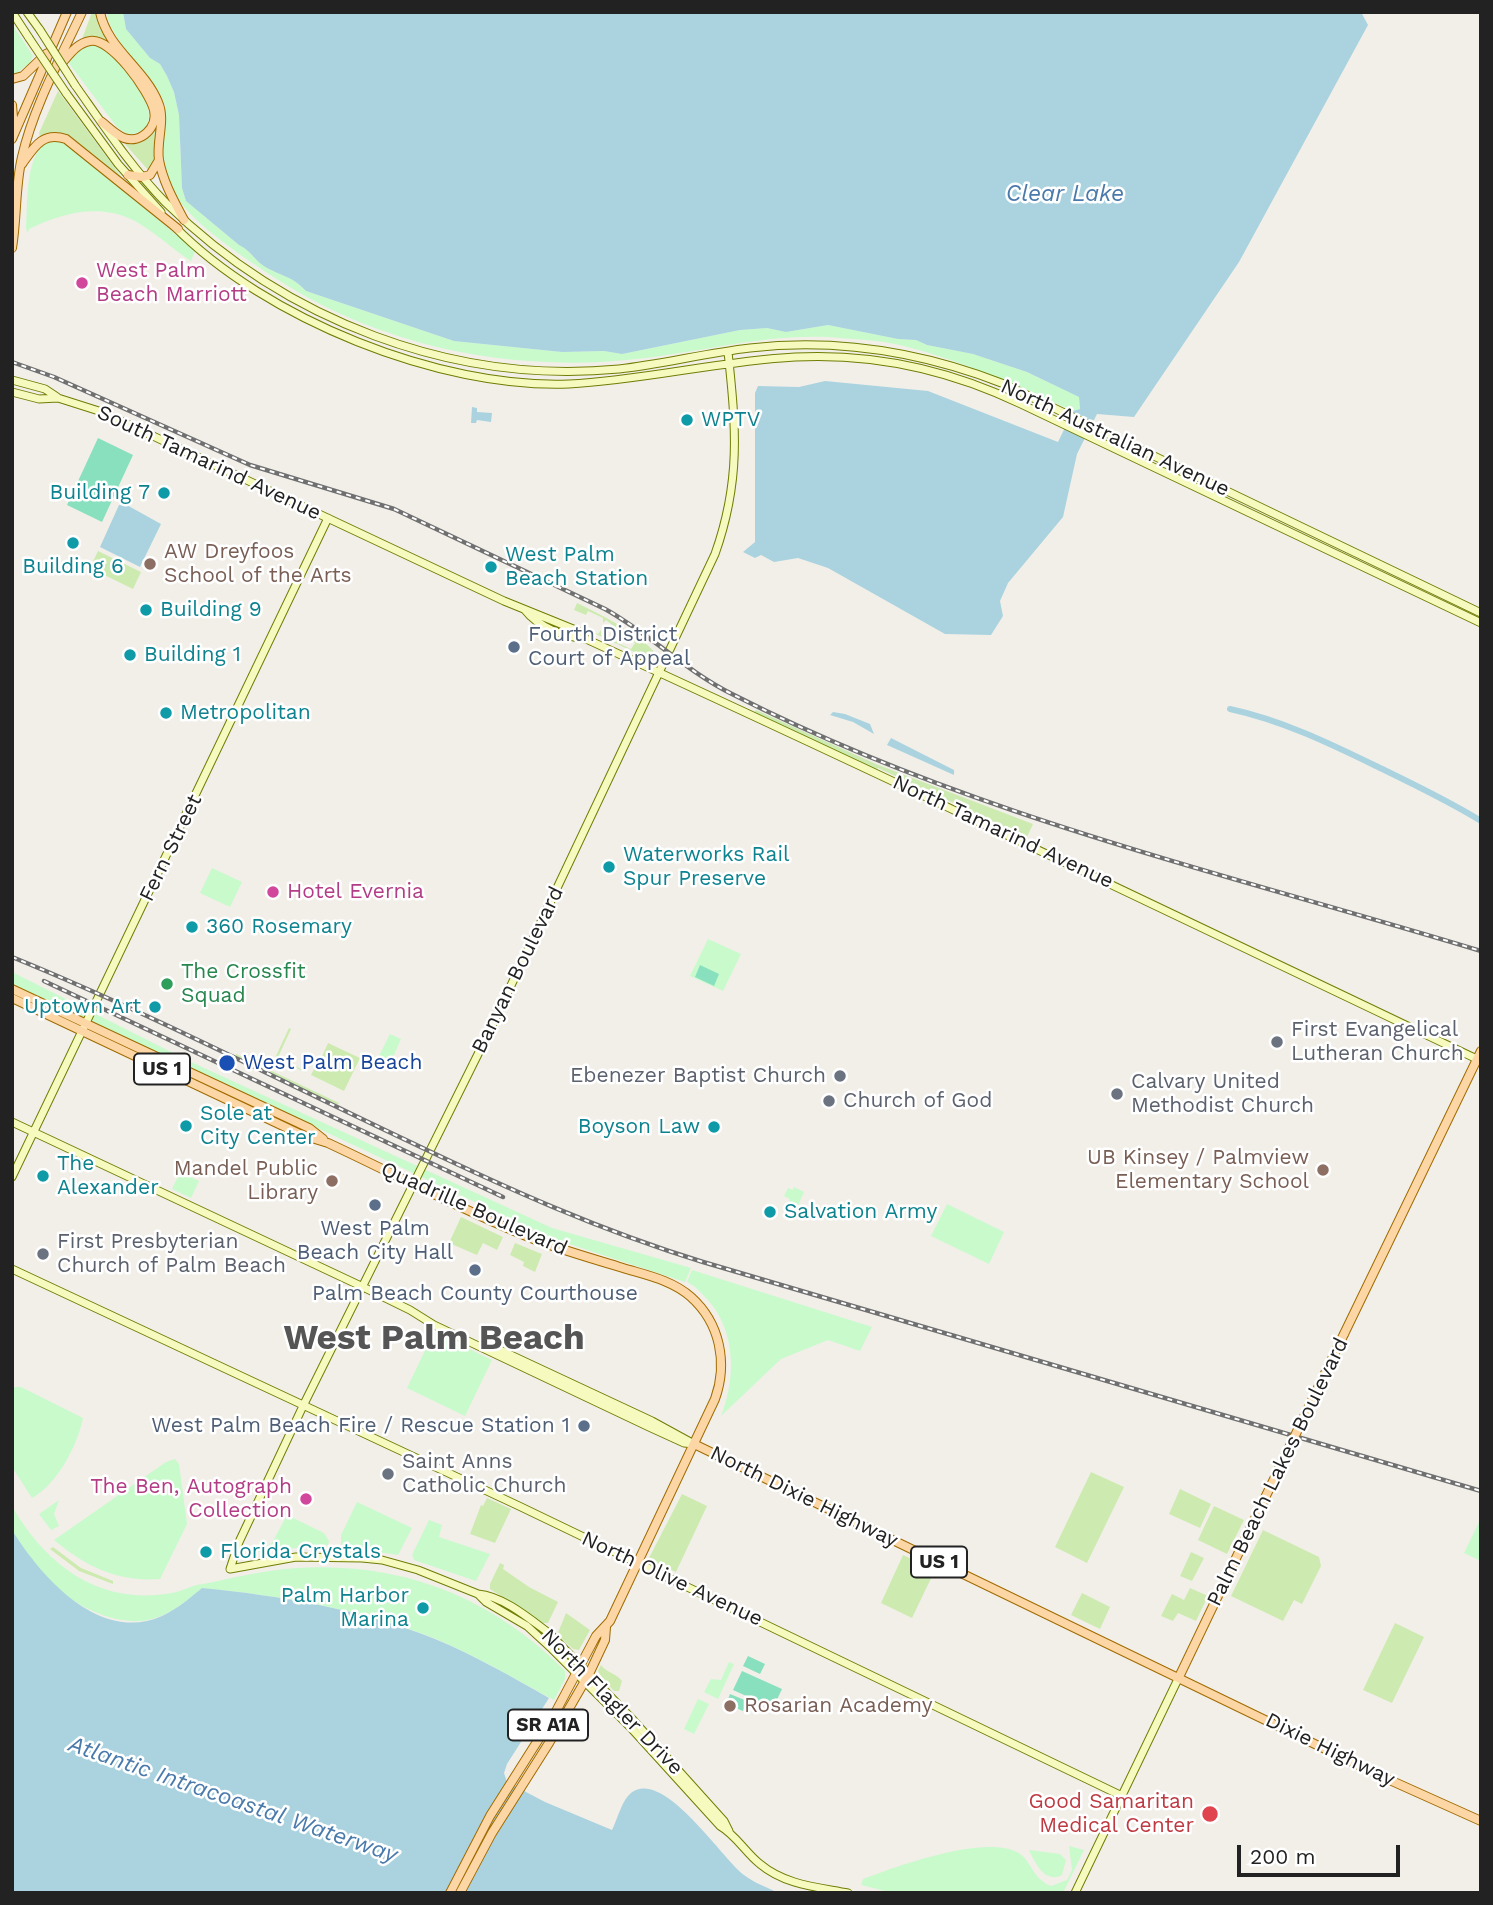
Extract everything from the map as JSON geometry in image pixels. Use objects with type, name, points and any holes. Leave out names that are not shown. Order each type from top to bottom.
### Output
[{"type":"main road","points":[[13,137],[67,12]]},
{"type":"main road","points":[[12,248],[20,166],[27,138],[82,12]]},
{"type":"main road","points":[[100,12],[107,32],[139,72],[158,102],[161,114],[158,133],[159,160],[167,187],[184,220]]},
{"type":"main road","points":[[54,72],[76,47],[91,40],[108,46],[120,58],[137,79],[155,117],[144,135],[132,139],[124,138],[102,122]]},
{"type":"main road","points":[[12,79],[23,76],[34,68],[50,50]]},
{"type":"main road","points":[[12,105],[13,137]]},
{"type":"main road","points":[[20,166],[41,140],[53,136],[66,139],[177,229]]},
{"type":"main road","points":[[128,175],[142,177],[153,172],[159,160]]},
{"type":"main road","name":"Quadrille Boulevard","points":[[12,989],[309,1128],[328,1143]]},
{"type":"main road","name":"Quadrille Boulevard","points":[[12,998],[304,1136],[328,1143],[534,1239],[680,1289],[708,1316],[715,1331],[722,1361],[715,1399],[694,1444]]},
{"type":"main road","name":"Palm Beach Lakes Boulevard","points":[[1180,1677],[1480,1057]]},
{"type":"main road","name":"SR A1A","points":[[450,1893],[481,1833],[586,1677],[605,1640],[606,1627],[636,1562],[694,1444]]},
{"type":"main road","name":"North Dixie Highway","points":[[694,1444],[1180,1677]]},
{"type":"main road","name":"SR A1A","points":[[460,1893],[596,1636],[606,1627]]},
{"type":"main road","name":"Dixie Highway","points":[[1180,1677],[1383,1777],[1481,1821]]},
{"type":"street","name":"North Australian Avenue","points":[[12,12],[66,93],[128,175],[177,229],[223,267],[268,297],[350,339],[402,358],[447,370],[505,380],[569,384],[814,356],[883,360],[942,373],[1001,394],[1481,623]]},
{"type":"street","name":"North Australian Avenue","points":[[27,12],[75,85],[142,177],[184,220],[232,259],[276,289],[360,332],[456,359],[535,371],[623,368],[795,344],[863,346],[936,361],[1004,384],[1481,613]]},
{"type":"street","name":"Banyan Boulevard","points":[[230,1569],[239,1542],[303,1406],[488,1034],[707,574],[726,524],[733,490],[736,445],[728,352]]},
{"type":"street","points":[[569,384],[570,371]]},
{"type":"street","name":"South Tamarind Avenue","points":[[12,380],[45,389],[58,398],[102,412],[525,610],[573,629],[586,639]]},
{"type":"street","points":[[1001,394],[1004,384]]},
{"type":"street","name":"South Tamarind Avenue","points":[[12,392],[39,399],[58,398]]},
{"type":"street","name":"Fern Street","points":[[12,1177],[328,518]]},
{"type":"street","name":"North Tamarind Avenue","points":[[525,610],[534,621],[551,629],[573,638],[586,639],[660,673],[1480,1057]]},
{"type":"street","points":[[551,629],[573,629]]},
{"type":"street","name":"North Dixie Highway","points":[[12,1122],[363,1287],[649,1427],[684,1443],[694,1444]]},
{"type":"street","name":"North Olive Avenue","points":[[12,1269],[636,1562],[1122,1796]]},
{"type":"street","name":"North Flagler Drive","points":[[230,1569],[296,1557],[382,1560],[418,1570],[478,1594],[489,1595],[530,1618],[550,1634],[713,1819],[729,1831],[757,1862],[792,1882],[849,1893]]},
{"type":"street","name":"Palm Beach Lakes Boulevard","points":[[1075,1893],[1180,1677]]},
{"type":"green space","points":[[92,12],[97,12],[99,27],[111,43],[98,38],[82,39]]},
{"type":"green space","points":[[106,12],[123,12],[126,29],[150,58],[160,64],[174,92],[179,115],[182,188],[186,201],[261,264],[306,291],[454,341],[562,352],[604,351],[622,354],[740,330],[767,328],[786,332],[828,325],[916,340],[927,345],[973,354],[1027,372],[1079,397],[1080,409],[1073,411],[948,359],[876,341],[828,337],[780,338],[637,359],[543,362],[495,358],[449,350],[403,338],[359,322],[316,302],[275,278],[221,241],[184,207],[176,196],[165,166],[165,105],[152,81],[117,37]]},
{"type":"green space","points":[[12,24],[33,56],[19,74],[12,75]]},
{"type":"green space","points":[[95,44],[118,62],[141,92],[148,107],[149,121],[142,131],[125,135],[68,62],[82,47]]},
{"type":"green space","points":[[58,91],[122,180],[71,138],[59,133],[40,137],[39,133]]},
{"type":"green space","points":[[156,127],[156,160],[149,171],[124,143],[142,142]]},
{"type":"green space","points":[[51,139],[62,140],[71,145],[195,251],[191,261],[141,224],[107,212],[80,212],[54,218],[29,229],[28,233],[28,192],[32,166],[42,145]]},
{"type":"green space","points":[[98,438],[133,455],[102,522],[67,505]]},
{"type":"green space","points":[[98,551],[141,572],[133,589],[90,568]]},
{"type":"green space","points":[[577,603],[634,635],[653,650],[657,657],[647,658],[583,628],[598,634],[601,630],[601,635],[615,642],[619,639],[618,643],[631,649],[635,643],[606,620],[603,623],[603,618],[588,611],[586,615],[574,610]]},
{"type":"green space","points":[[756,710],[876,764],[1033,824],[1027,837],[878,768],[876,770],[754,712]]},
{"type":"green space","points":[[212,868],[242,882],[230,907],[200,893]]},
{"type":"green space","points":[[708,939],[741,954],[723,991],[690,976]]},
{"type":"green space","points":[[700,965],[719,974],[714,986],[695,977]]},
{"type":"green space","points":[[12,972],[189,1061],[552,1228],[691,1268],[685,1282],[554,1239],[12,985]]},
{"type":"green space","points":[[289,1028],[291,1029],[279,1055],[307,1073],[275,1058]]},
{"type":"green space","points":[[390,1034],[401,1039],[391,1062],[379,1056]]},
{"type":"green space","points":[[328,1043],[360,1058],[344,1091],[311,1075]]},
{"type":"green space","points":[[236,1054],[339,1103],[337,1105],[235,1057]]},
{"type":"green space","points":[[180,1172],[199,1181],[191,1198],[172,1189]]},
{"type":"green space","points":[[794,1187],[804,1192],[795,1212],[787,1208],[790,1199],[784,1196],[788,1188],[793,1190]]},
{"type":"green space","points":[[947,1204],[1004,1232],[989,1264],[931,1236]]},
{"type":"green space","points":[[461,1217],[503,1237],[497,1250],[483,1243],[477,1255],[449,1243]]},
{"type":"green space","points":[[515,1243],[542,1254],[535,1272],[510,1255]]},
{"type":"green space","points":[[692,1270],[872,1327],[860,1351],[828,1340],[781,1359],[721,1416],[729,1386],[731,1356],[724,1326],[717,1313],[701,1292],[687,1282]]},
{"type":"green space","points":[[434,1332],[492,1360],[465,1416],[407,1388]]},
{"type":"green space","points":[[21,1387],[83,1418],[65,1464],[50,1484],[32,1498],[12,1467],[12,1390]]},
{"type":"green space","points":[[175,1459],[179,1464],[187,1524],[160,1579],[130,1578],[103,1571],[78,1558],[54,1540],[166,1462]]},
{"type":"green space","points":[[1091,1472],[1124,1487],[1087,1563],[1055,1547]]},
{"type":"green space","points":[[1180,1489],[1211,1504],[1200,1528],[1169,1514]]},
{"type":"green space","points":[[682,1494],[707,1506],[676,1572],[648,1560]]},
{"type":"green space","points":[[487,1498],[511,1509],[495,1543],[470,1534],[481,1505],[483,1506]]},
{"type":"green space","points":[[59,1500],[54,1514],[59,1526],[51,1530],[39,1514]]},
{"type":"green space","points":[[357,1502],[412,1528],[398,1555],[341,1545],[341,1535]]},
{"type":"green space","points":[[12,1506],[41,1547],[78,1577],[99,1587],[121,1593],[172,1593],[249,1574],[297,1568],[372,1571],[408,1578],[442,1589],[507,1622],[565,1671],[565,1679],[554,1700],[436,1639],[350,1612],[262,1595],[202,1588],[174,1609],[150,1620],[122,1620],[102,1615],[65,1595],[34,1566],[13,1532]]},
{"type":"green space","points":[[1214,1506],[1244,1520],[1227,1554],[1198,1540]]},
{"type":"green space","points":[[287,1515],[324,1533],[329,1541],[328,1545],[255,1552],[272,1543]]},
{"type":"green space","points":[[1481,1518],[1481,1561],[1464,1553]]},
{"type":"green space","points":[[429,1520],[442,1525],[439,1537],[490,1554],[476,1581],[414,1560],[412,1555]]},
{"type":"green space","points":[[1263,1530],[1319,1557],[1321,1566],[1302,1604],[1294,1600],[1283,1621],[1231,1596]]},
{"type":"green space","points":[[53,1547],[81,1568],[113,1581],[113,1584],[79,1571],[50,1549]]},
{"type":"green space","points":[[1191,1552],[1204,1558],[1192,1581],[1180,1576]]},
{"type":"green space","points":[[903,1555],[935,1570],[912,1618],[881,1603]]},
{"type":"green space","points":[[500,1563],[504,1565],[503,1569],[529,1587],[558,1602],[548,1623],[543,1623],[490,1589]]},
{"type":"green space","points":[[1190,1588],[1208,1596],[1196,1621],[1178,1613],[1173,1621],[1161,1616],[1172,1594],[1184,1600]]},
{"type":"green space","points":[[1082,1593],[1110,1607],[1100,1629],[1071,1615]]},
{"type":"green space","points":[[566,1613],[590,1630],[579,1650],[573,1649],[557,1635]]},
{"type":"green space","points":[[1395,1623],[1424,1637],[1392,1703],[1363,1690]]},
{"type":"green space","points":[[748,1656],[765,1664],[760,1674],[743,1666]]},
{"type":"green space","points":[[729,1662],[734,1664],[718,1699],[704,1692],[711,1679],[721,1680]]},
{"type":"green space","points":[[601,1665],[622,1681],[619,1691],[614,1691],[602,1678],[598,1671]]},
{"type":"green space","points":[[742,1671],[782,1689],[773,1708],[733,1690]]},
{"type":"green space","points":[[730,1694],[747,1701],[743,1711],[726,1704]]},
{"type":"green space","points":[[698,1699],[709,1704],[694,1734],[684,1729]]},
{"type":"green space","points":[[1069,1846],[1084,1850],[1063,1893],[893,1893],[861,1885],[863,1879],[918,1860],[983,1847],[1017,1852],[1044,1883],[1051,1886],[1067,1880],[1072,1870]]},
{"type":"green space","points":[[1029,1850],[1060,1854],[1066,1860],[1062,1875],[1051,1877],[1041,1871]]},
{"type":"water","name":"Clear Lake","points":[[123,12],[1361,12],[1368,25],[1239,262],[1134,417],[1097,414],[1077,454],[1063,517],[1008,583],[1000,601],[1003,616],[991,635],[945,634],[828,568],[798,558],[774,562],[761,555],[755,558],[743,552],[755,542],[755,393],[758,386],[799,387],[825,381],[928,391],[1058,442],[1073,411],[1080,409],[1079,397],[1027,372],[973,354],[927,345],[916,340],[828,325],[786,332],[767,328],[740,330],[622,354],[604,351],[562,352],[454,341],[306,291],[261,264],[186,201],[182,188],[179,115],[174,92],[160,64],[150,58],[126,29]]},
{"type":"water","points":[[472,407],[477,408],[477,412],[492,413],[491,422],[477,420],[476,423],[471,423]]},
{"type":"water","points":[[125,504],[161,524],[140,567],[100,547],[119,505]]},
{"type":"water","points":[[833,712],[870,724],[874,734],[853,722],[830,715]]},
{"type":"water","points":[[891,738],[954,770],[954,775],[887,745]]},
{"type":"water","name":"Atlantic Intracoastal Waterway","points":[[12,1530],[56,1585],[95,1613],[116,1621],[139,1622],[162,1616],[202,1588],[262,1595],[349,1612],[407,1629],[464,1652],[549,1698],[507,1764],[504,1773],[507,1782],[545,1802],[612,1830],[628,1796],[641,1789],[656,1791],[673,1801],[689,1816],[744,1875],[778,1893],[12,1893]]},
{"type":"waterway","points":[[1230,709],[1268,719],[1323,741],[1429,792],[1481,821]]},
{"type":"railway","points":[[12,362],[54,377],[250,465],[394,509],[605,609],[699,675],[732,694],[822,737],[913,774],[1100,839],[1481,951]]},
{"type":"railway","points":[[12,957],[162,1023],[481,1175],[553,1207],[664,1250],[1481,1491]]},
{"type":"railway","points":[[44,981],[503,1197]]},
{"type":"place","name":"West Palm Beach Marriott","points":[[82,283]]},
{"type":"place","name":"WPTV","points":[[687,420]]},
{"type":"place","name":"Building 7","points":[[164,493]]},
{"type":"place","name":"Building 6","points":[[73,543]]},
{"type":"place","name":"AW Dreyfoos School of the Arts","points":[[150,564]]},
{"type":"place","name":"West Palm Beach Station","points":[[491,567]]},
{"type":"place","name":"Building 9","points":[[146,610]]},
{"type":"place","name":"Fourth District Court of Appeal","points":[[514,647]]},
{"type":"place","name":"Building 1","points":[[130,655]]},
{"type":"place","name":"Metropolitan","points":[[166,713]]},
{"type":"place","name":"Waterworks Rail Spur Preserve","points":[[609,867]]},
{"type":"place","name":"Hotel Evernia","points":[[273,892]]},
{"type":"place","name":"360 Rosemary","points":[[192,927]]},
{"type":"place","name":"The Crossfit Squad","points":[[167,984]]},
{"type":"place","name":"Uptown Art","points":[[155,1007]]},
{"type":"place","name":"First Evangelical Lutheran Church","points":[[1277,1042]]},
{"type":"place","name":"West Palm Beach","points":[[227,1063]]},
{"type":"place","name":"Ebenezer Baptist Church","points":[[840,1076]]},
{"type":"place","name":"Calvary United Methodist Church","points":[[1117,1094]]},
{"type":"place","name":"Church of God","points":[[829,1101]]},
{"type":"place","name":"Sole at City Center","points":[[186,1126]]},
{"type":"place","name":"Boyson Law","points":[[714,1127]]},
{"type":"place","name":"UB Kinsey / Palmview Elementary School","points":[[1323,1170]]},
{"type":"place","name":"The Alexander","points":[[43,1176]]},
{"type":"place","name":"Mandel Public Library","points":[[332,1181]]},
{"type":"place","name":"West Palm Beach City Hall","points":[[375,1205]]},
{"type":"place","name":"Salvation Army","points":[[770,1212]]},
{"type":"place","name":"First Presbyterian Church of Palm Beach","points":[[43,1254]]},
{"type":"place","name":"Palm Beach County Courthouse","points":[[475,1270]]},
{"type":"place","name":"West Palm Beach Fire / Rescue Station 1","points":[[584,1426]]},
{"type":"place","name":"Saint Anns Catholic Church","points":[[388,1474]]},
{"type":"place","name":"The Ben, Autograph Collection","points":[[306,1499]]},
{"type":"place","name":"Florida Crystals","points":[[206,1552]]},
{"type":"place","name":"Palm Harbor Marina","points":[[423,1608]]},
{"type":"place","name":"Rosarian Academy","points":[[730,1706]]},
{"type":"place","name":"Good Samaritan Medical Center","points":[[1210,1814]]},
{"type":"district","name":"West Palm Beach","points":[[434,1339]]}]
